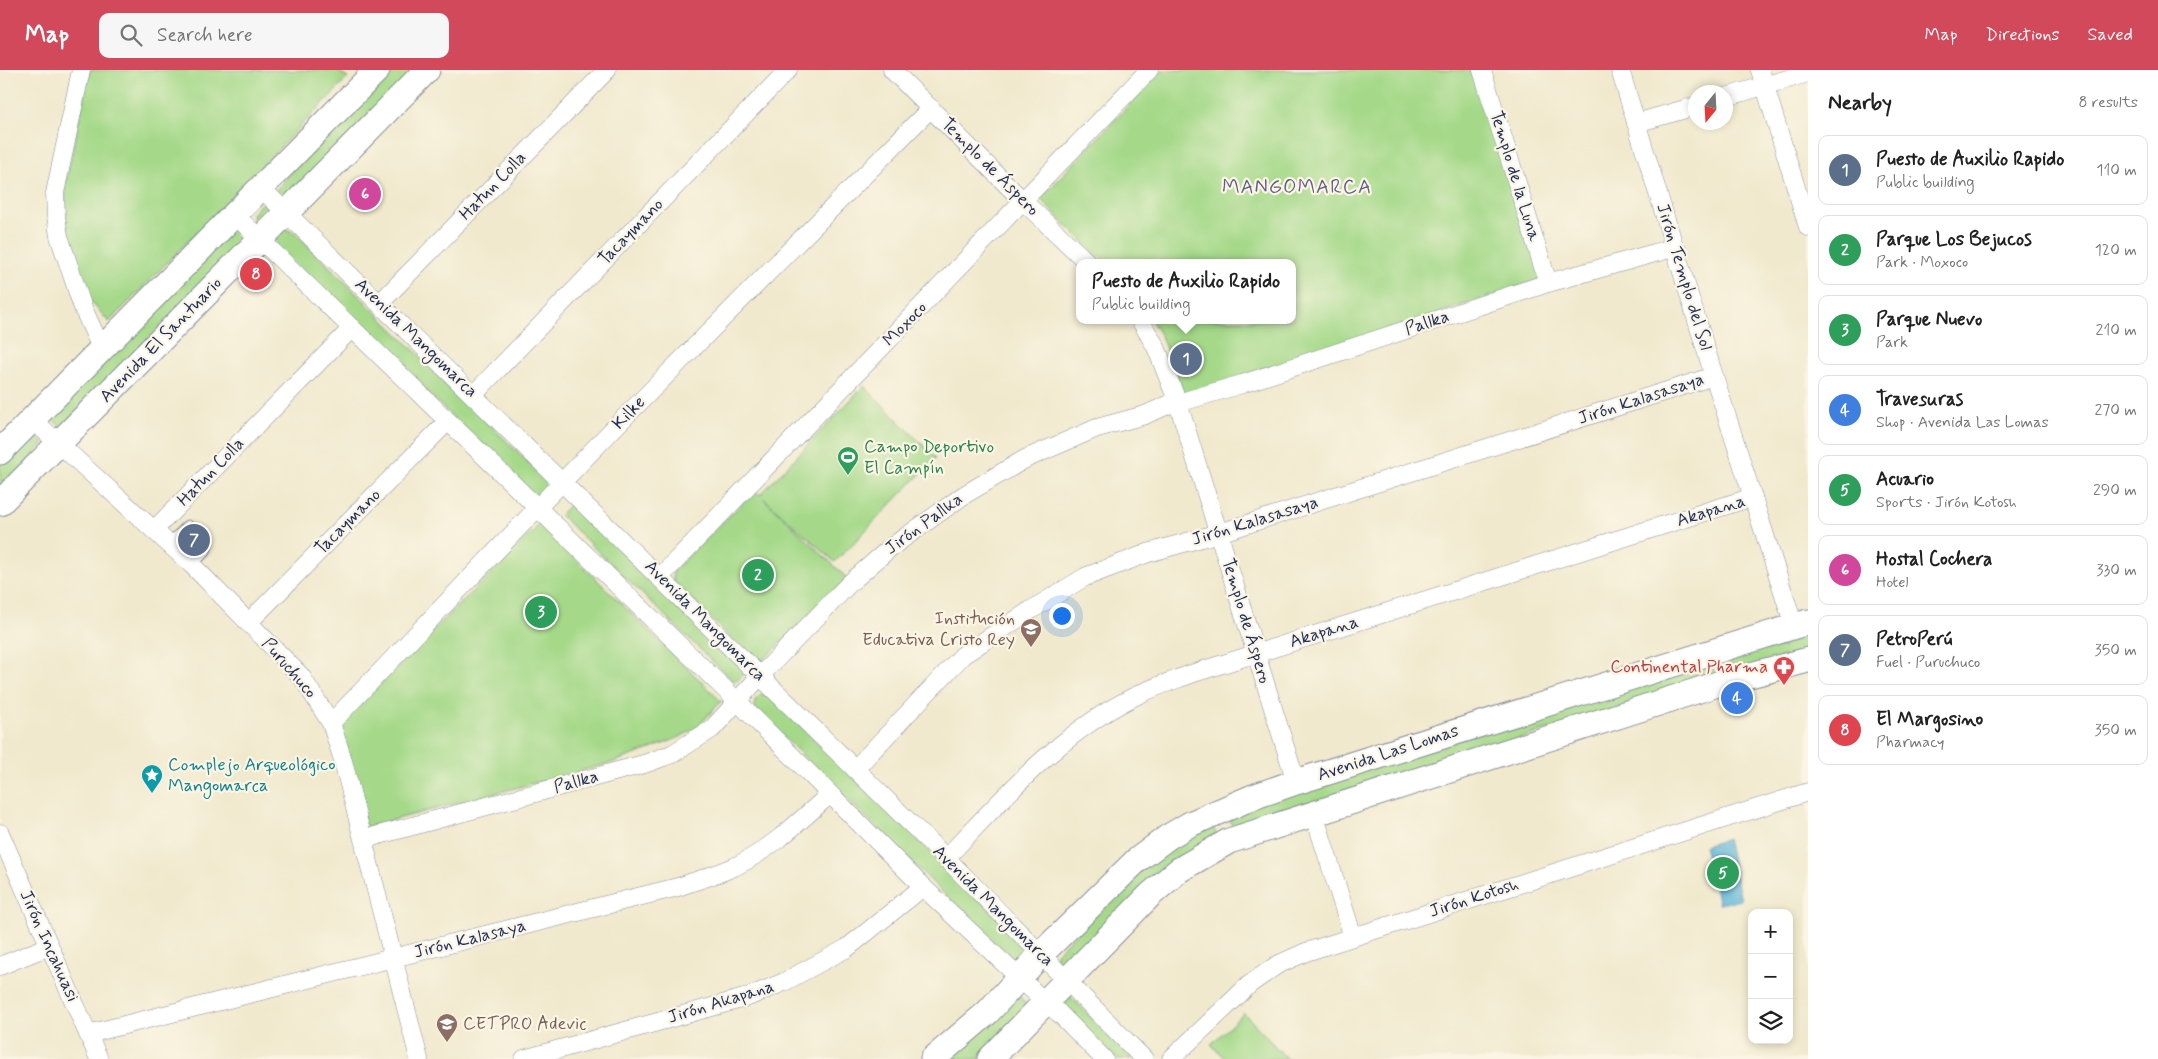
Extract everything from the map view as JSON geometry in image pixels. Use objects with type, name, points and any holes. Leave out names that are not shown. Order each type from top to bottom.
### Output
[{"type":"street","points":[[81,70],[55,193],[56,216],[59,236],[83,308],[102,350]]},
{"type":"street","name":"Avenida El Santuario","points":[[0,503],[427,70]]},
{"type":"street","name":"Hatun Colla","points":[[380,303],[607,70]]},
{"type":"street","name":"Tacaymano","points":[[474,394],[788,70]]},
{"type":"street","name":"Templo de Áspero","points":[[892,70],[1084,259]]},
{"type":"street","name":"Templo de la Luna","points":[[1482,70],[1548,283]]},
{"type":"street","name":"Jirón Templo del Sol","points":[[1620,70],[1753,497],[1801,624]]},
{"type":"street","name":"Moxoco","points":[[660,577],[1023,201],[1142,72]]},
{"type":"street","name":"Avenida El Santuario","points":[[0,452],[262,188],[368,73]]},
{"type":"street","points":[[1733,93],[1763,78],[1808,73]]},
{"type":"street","points":[[1763,78],[1808,227]]},
{"type":"street","name":"Kilke","points":[[331,723],[537,508],[930,108]]},
{"type":"street","points":[[1636,123],[1688,108]]},
{"type":"street","name":"Avenida Mangomarca","points":[[262,188],[946,858],[1144,1059]]},
{"type":"street","name":"Avenida Mangomarca","points":[[234,216],[738,701],[923,887],[1046,1003],[1059,1012],[1104,1059]]},
{"type":"street","name":"Pallka","points":[[1178,402],[1251,381],[1548,283],[1676,247]]},
{"type":"street","name":"Templo de Áspero","points":[[1142,324],[1156,347],[1178,402],[1296,782]]},
{"type":"street","name":"Hatun Colla","points":[[166,534],[176,508],[352,328]]},
{"type":"street","name":"Jirón Kalasasaya","points":[[855,769],[963,656],[1031,610],[1085,577],[1148,554],[1714,376]]},
{"type":"street","name":"Jirón Pallka","points":[[760,676],[850,583],[876,559],[964,495],[1025,459],[1088,432],[1145,415],[1178,402]]},
{"type":"street","name":"Puruchuco","points":[[33,420],[58,445],[197,560],[248,623],[301,676],[331,723],[364,839],[419,1059]]},
{"type":"street","name":"Tacaymano","points":[[248,623],[448,421]]},
{"type":"street","name":"Akapana","points":[[946,858],[1016,784],[1056,749],[1094,720],[1143,692],[1191,674],[1753,497]]},
{"type":"street","name":"Avenida Las Lomas","points":[[933,1059],[988,1012],[1041,954],[1136,861],[1168,837],[1216,812],[1296,782],[1801,624]]},
{"type":"street","points":[[1717,650],[1728,681]]},
{"type":"street","name":"Avenida Las Lomas","points":[[990,1059],[1150,895],[1179,870],[1229,842],[1728,681],[1807,663]]},
{"type":"street","name":"Pallka","points":[[364,839],[644,764],[672,754],[712,729],[760,676]]},
{"type":"street","name":"Jirón Kotosh","points":[[1171,1059],[1250,984],[1276,965],[1306,952],[1808,792]]},
{"type":"street","name":"Jirón Kalasaya","points":[[88,1034],[678,887],[733,868],[757,854],[782,837],[830,794]]},
{"type":"street","points":[[1216,812],[1229,842]]},
{"type":"street","points":[[1314,814],[1353,937]]},
{"type":"street","name":"Jirón Incahuasi","points":[[0,833],[99,1059]]},
{"type":"street","name":"Jirón Akapana","points":[[524,1059],[748,996],[784,982],[847,948],[923,887]]},
{"type":"street","points":[[0,966],[49,946]]},
{"type":"lane","points":[[176,508],[188,525],[208,544],[208,547],[197,560]]},
{"type":"lane","points":[[166,534],[188,525]]},
{"type":"green space","points":[[90,70],[336,70],[348,78],[109,322],[88,298],[67,229],[65,186]]},
{"type":"green space","points":[[387,70],[419,70],[283,200],[273,193]]},
{"type":"green space","points":[[1162,70],[1477,70],[1542,279],[1185,397],[1161,336],[1154,324],[1296,324],[1296,259],[1100,259],[1040,199]]},
{"type":"green space","points":[[260,204],[267,205],[272,210],[259,225],[254,221],[252,214]]},
{"type":"green space","points":[[232,229],[241,230],[247,239],[60,427],[51,417]]},
{"type":"green space","points":[[283,229],[294,232],[552,486],[537,499],[277,246],[276,239]]},
{"type":"green space","points":[[864,386],[936,458],[835,562],[763,498],[847,578],[761,662],[755,663],[673,580],[673,571],[755,491],[760,495]]},
{"type":"green space","points":[[27,436],[35,436],[44,443],[0,493],[0,462]]},
{"type":"green space","points":[[573,501],[747,671],[735,683],[560,515]]},
{"type":"green space","points":[[540,524],[721,701],[698,727],[678,738],[611,763],[366,827],[337,726]]},
{"type":"green space","points":[[1808,629],[1808,653],[1736,671],[1730,662],[1733,652]]},
{"type":"green space","points":[[1706,662],[1713,666],[1715,677],[1234,829],[1229,818],[1232,810]]},
{"type":"green space","points":[[761,694],[768,695],[1026,945],[1012,960],[754,708],[755,700]]},
{"type":"green space","points":[[1213,826],[1217,837],[1065,968],[1055,961],[1056,953],[1170,844]]},
{"type":"green space","points":[[1013,996],[1021,998],[1027,1007],[979,1059],[943,1059]]},
{"type":"green space","points":[[1063,997],[1071,997],[1132,1059],[1102,1059],[1055,1013]]},
{"type":"green space","points":[[1244,1013],[1287,1059],[1225,1059],[1211,1044]]},
{"type":"water","points":[[1727,839],[1741,900],[1719,904],[1704,846]]},
{"type":"place","name":"Hostal Cochera","points":[[365,194]]},
{"type":"place","name":"El Margosino","points":[[256,274]]},
{"type":"place","name":"Puesto de Auxilio Rapido","points":[[1186,359]]},
{"type":"place","name":"Campo Deportivo El Campín","points":[[848,476]]},
{"type":"place","name":"PetroPerú","points":[[194,540]]},
{"type":"place","name":"Parque Los Bejucos","points":[[758,575]]},
{"type":"place","name":"Parque Nuevo","points":[[541,612]]},
{"type":"place","name":"Institución Educativa Cristo Rey","points":[[1031,648]]},
{"type":"place","name":"Continental Pharma","points":[[1784,686]]},
{"type":"place","name":"Travesuras","points":[[1737,698]]},
{"type":"place","name":"Complejo Arqueológico Mangomarca","points":[[152,794]]},
{"type":"place","name":"Acuario","points":[[1723,873]]},
{"type":"place","name":"CETPRO Adevic","points":[[447,1043]]},
{"type":"district","name":"MANGOMARCA","points":[[1297,187]]}]
